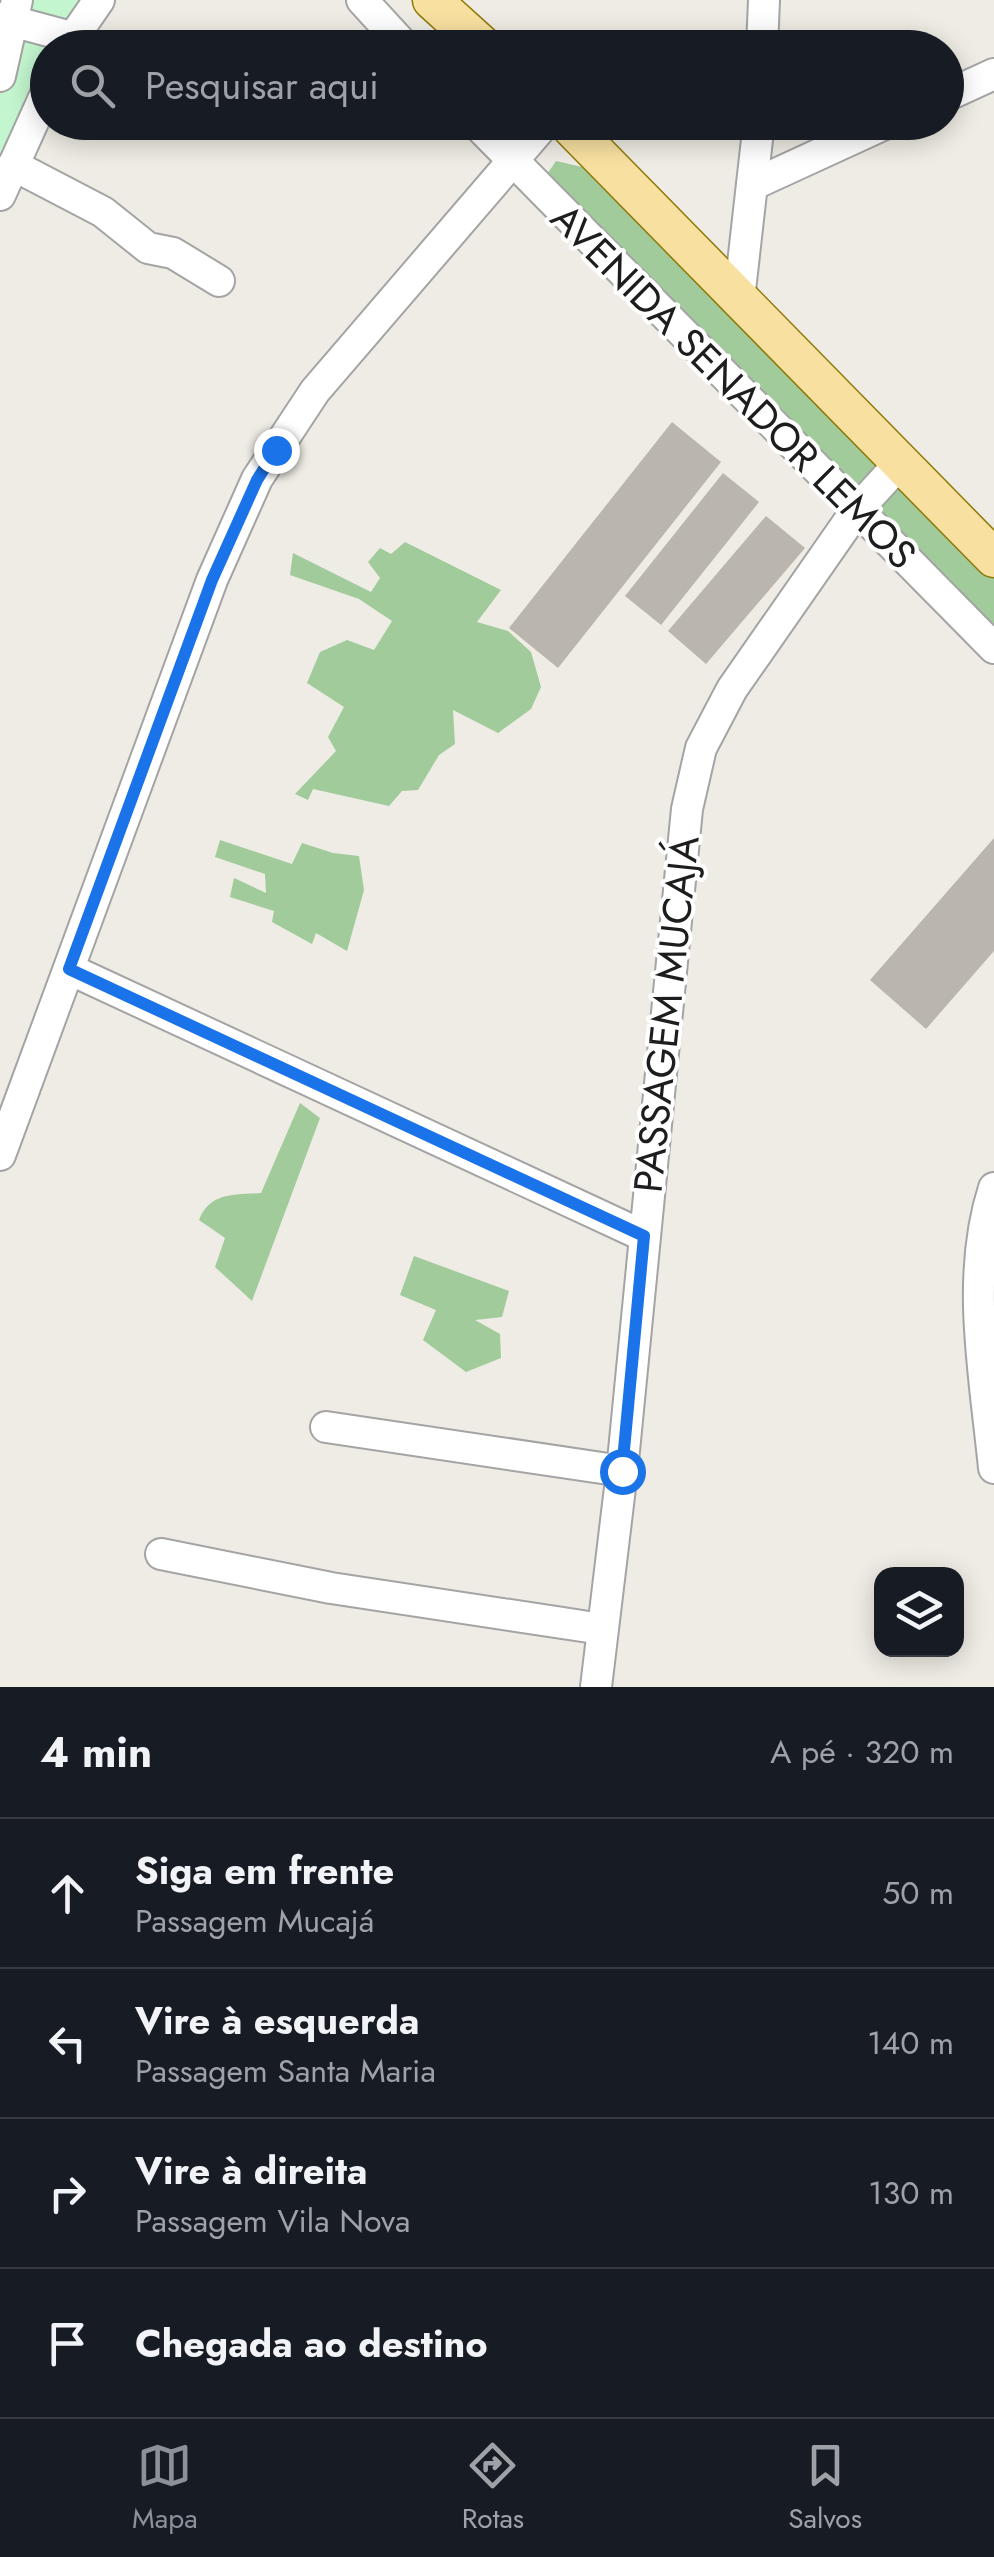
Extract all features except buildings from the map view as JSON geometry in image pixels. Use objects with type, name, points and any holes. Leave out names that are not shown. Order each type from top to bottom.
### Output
[{"type":"main road","points":[[432,0],[465,30]]},
{"type":"main road","name":"AVENIDA SENADOR LEMOS","points":[[584,140],[994,558]]},
{"type":"street","points":[[78,30],[99,0]]},
{"type":"street","points":[[362,0],[390,30]]},
{"type":"street","points":[[763,30],[764,0]]},
{"type":"street","points":[[0,76],[10,13],[45,30]]},
{"type":"street","points":[[964,88],[994,74]]},
{"type":"street","points":[[0,194],[30,129]]},
{"type":"street","name":"AVENIDA SENADOR LEMOS","points":[[492,140],[994,648]]},
{"type":"street","points":[[0,1155],[212,580],[257,480],[316,391],[531,140]]},
{"type":"street","points":[[739,299],[757,140]]},
{"type":"street","points":[[752,185],[849,140]]},
{"type":"street","points":[[13,165],[103,212],[148,248],[173,252],[219,281]]},
{"type":"street","name":"PASSAGEM MUCAJÁ","points":[[596,1687],[622,1471],[686,808],[701,748],[732,689],[856,511],[900,463]]},
{"type":"street","points":[[69,969],[644,1236]]},
{"type":"street","points":[[994,1188],[985,1217],[979,1311],[994,1468]]},
{"type":"street","points":[[326,1426],[622,1471]]},
{"type":"street","points":[[161,1554],[332,1588],[602,1629]]},
{"type":"green space","points":[[0,0],[99,0],[78,30],[30,30],[30,127],[0,194]]},
{"type":"green space","points":[[556,161],[595,170],[994,573],[994,628],[545,177]]},
{"type":"green space","points":[[405,542],[501,590],[477,622],[508,631],[531,652],[541,687],[531,709],[498,733],[453,710],[455,744],[439,755],[418,790],[402,791],[389,806],[313,789],[308,800],[295,794],[336,751],[328,737],[344,707],[307,683],[320,652],[347,640],[374,650],[392,621],[359,599],[290,575],[293,553],[371,592],[380,578],[368,562],[380,548],[391,554]]},
{"type":"green space","points":[[220,840],[292,864],[302,843],[359,856],[364,890],[347,951],[316,933],[312,944],[272,922],[274,911],[230,897],[234,878],[266,893],[265,874],[215,857]]},
{"type":"green space","points":[[300,1103],[320,1118],[252,1301],[215,1267],[225,1238],[199,1220],[216,1200],[261,1193]]},
{"type":"green space","points":[[414,1256],[509,1291],[502,1317],[475,1320],[500,1334],[501,1358],[466,1372],[423,1340],[436,1310],[400,1295]]},
{"type":"route","points":[[276,450],[257,480],[212,580],[69,969],[644,1236],[622,1471]]}]
